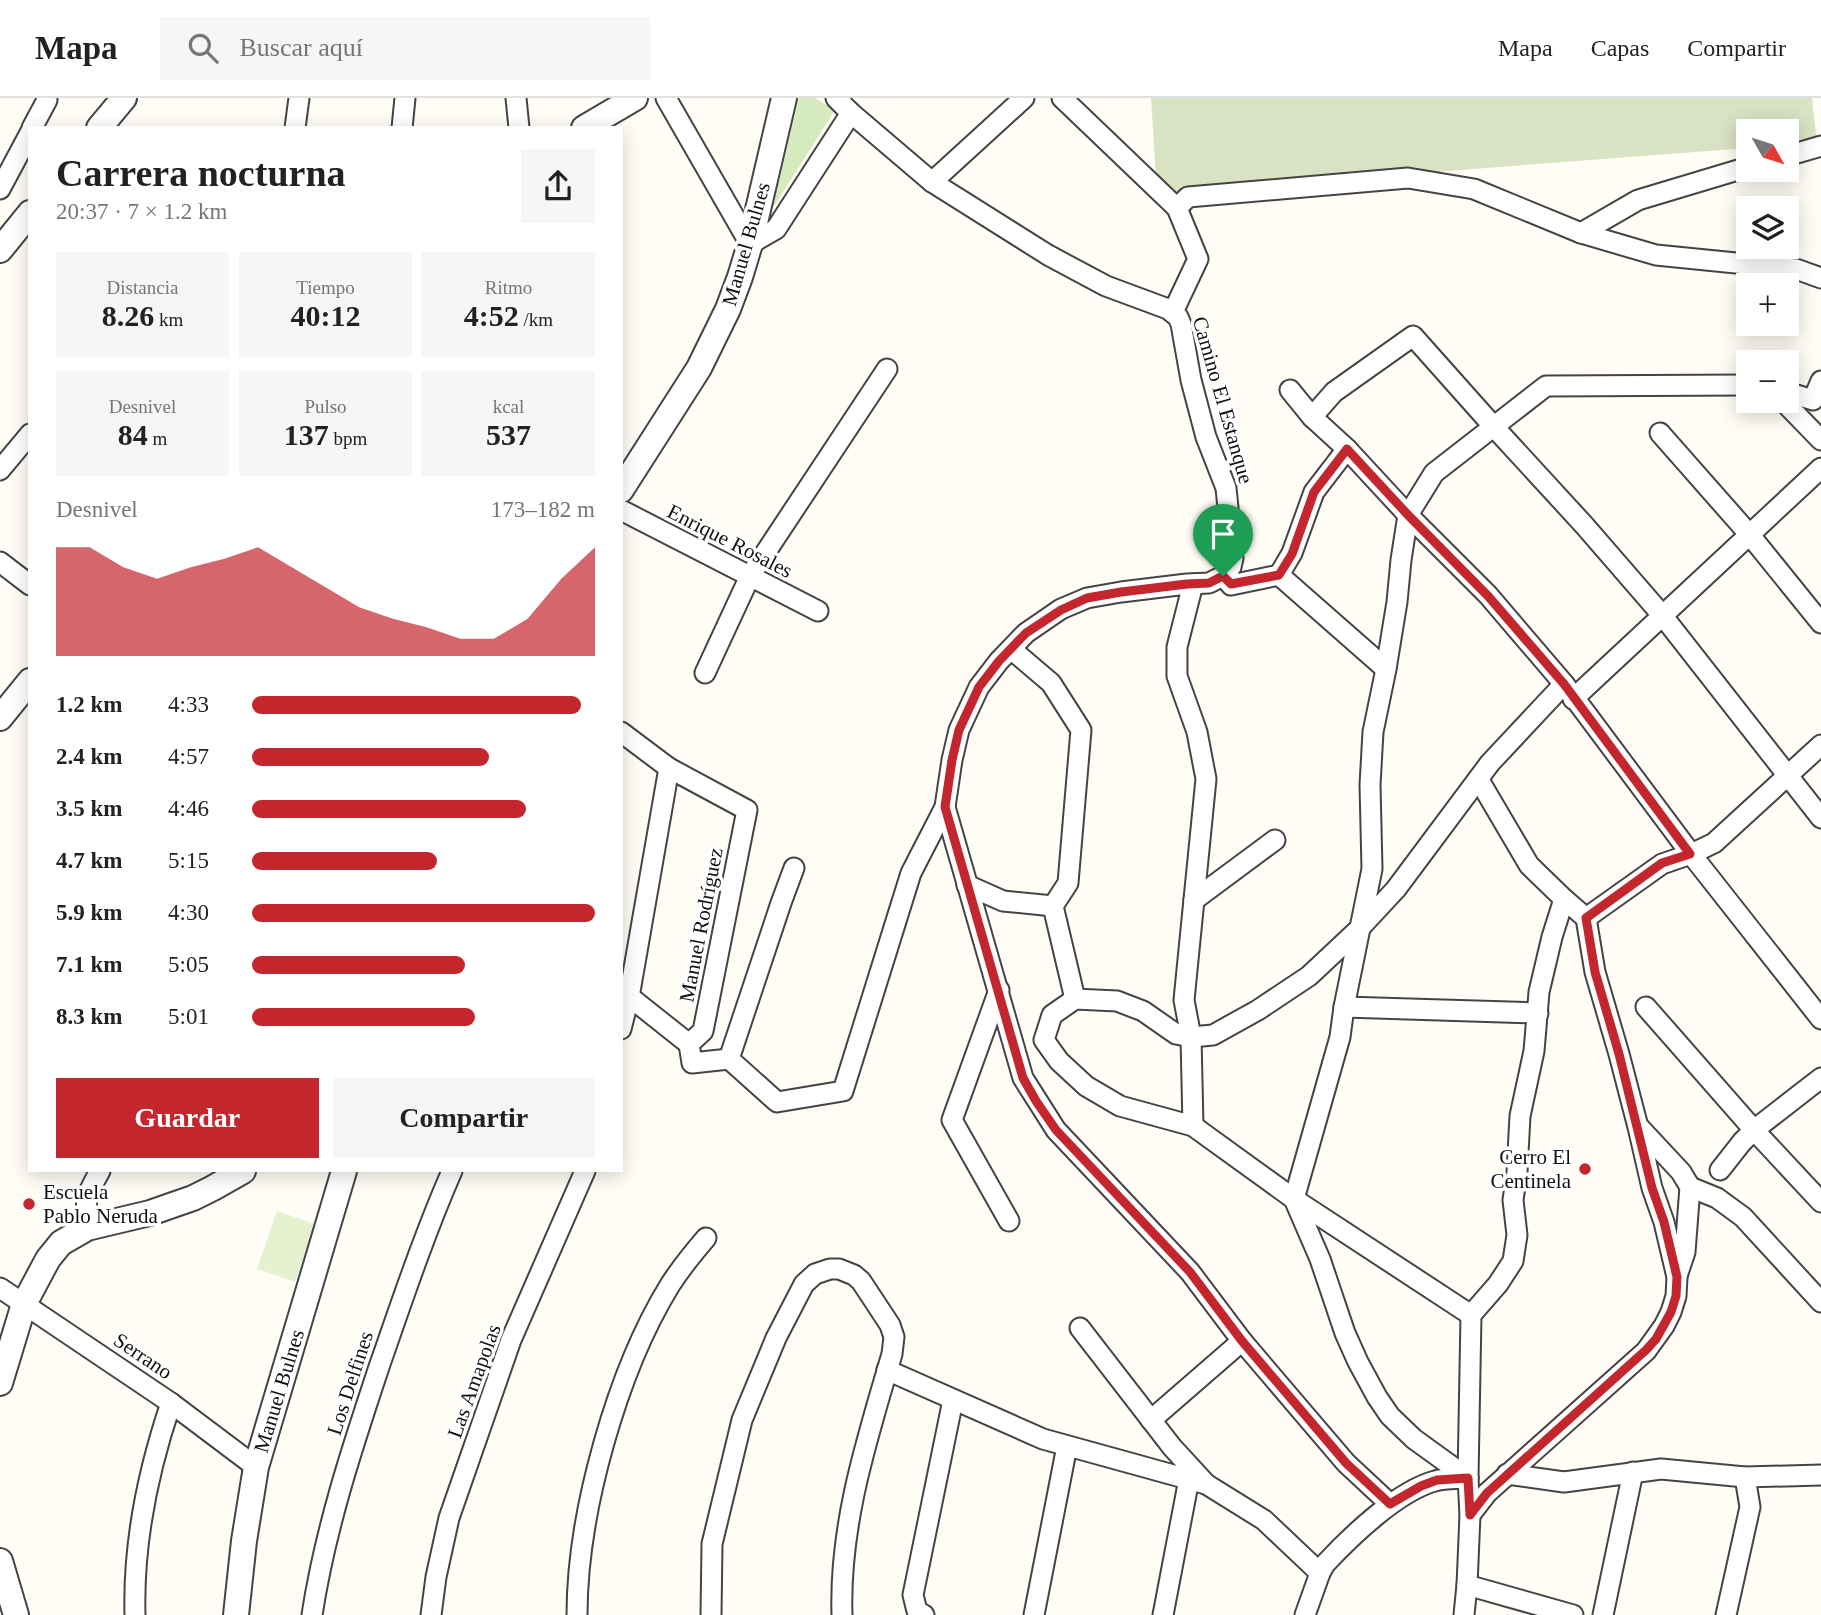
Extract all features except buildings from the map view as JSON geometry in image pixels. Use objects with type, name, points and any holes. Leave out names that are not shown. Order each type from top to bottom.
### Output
[{"type":"street","points":[[101,126],[124,98]]},
{"type":"street","points":[[295,126],[299,98]]},
{"type":"street","points":[[402,126],[405,98]]},
{"type":"street","points":[[516,98],[519,126]]},
{"type":"street","points":[[587,126],[635,98]]},
{"type":"street","points":[[666,98],[750,244],[776,229],[852,113]]},
{"type":"street","name":"Manuel Bulnes","points":[[623,487],[715,339],[750,244],[784,98]]},
{"type":"street","name":"Camino El Estanque","points":[[836,98],[932,182],[1079,273],[1173,312],[1181,324],[1191,380],[1206,437],[1226,488],[1234,558],[1231,567],[1223,576]]},
{"type":"street","points":[[932,182],[1024,98]]},
{"type":"street","points":[[1062,98],[1177,208],[1198,259],[1173,312]]},
{"type":"street","points":[[34,126],[47,100]]},
{"type":"street","points":[[0,189],[28,137]]},
{"type":"street","points":[[1799,152],[1821,146]]},
{"type":"street","points":[[1581,233],[1638,200],[1736,171]]},
{"type":"street","points":[[1177,208],[1188,197],[1408,178],[1474,188],[1581,233],[1656,255],[1796,269],[1821,278]]},
{"type":"street","points":[[1,245],[28,215]]},
{"type":"street","points":[[1312,416],[1334,392],[1413,336],[1662,615],[1821,817]]},
{"type":"street","points":[[705,673],[750,576],[887,369]]},
{"type":"street","points":[[1799,396],[1813,400],[1821,381]]},
{"type":"street","points":[[1468,1478],[1414,1439],[1390,1416],[1377,1397],[1345,1333],[1320,1259],[1294,1199],[1340,1037],[1373,869],[1370,785],[1373,732],[1397,602],[1408,515],[1434,473],[1546,386],[1736,385]]},
{"type":"street","points":[[1290,390],[1312,416],[1488,596],[1569,691],[1690,854],[1821,1019]]},
{"type":"street","points":[[1795,413],[1821,440]]},
{"type":"street","points":[[1661,433],[1749,534],[1821,623]]},
{"type":"street","points":[[0,470],[28,436]]},
{"type":"street","points":[[625,993],[689,1044],[692,1063],[729,1059],[777,1102],[843,1091],[911,873],[945,807],[959,730],[979,687],[1026,633],[1061,610],[1087,598],[1209,583],[1223,576],[1231,584],[1279,575],[1292,554],[1314,492],[1347,449]]},
{"type":"street","points":[[1471,1315],[1294,1199],[1193,1126],[1120,1106],[1086,1086],[1059,1061],[1044,1040],[1052,1015],[1076,999],[1117,1001],[1143,1011],[1176,1034],[1191,1037],[1213,1035],[1258,1010],[1309,976],[1396,889],[1490,763],[1569,691],[1662,615],[1821,468]]},
{"type":"street","name":"Enrique Rosales","points":[[623,511],[818,611]]},
{"type":"street","points":[[0,562],[28,583]]},
{"type":"street","points":[[1279,575],[1386,669]]},
{"type":"street","points":[[1193,584],[1177,647],[1177,676],[1197,732],[1206,779],[1184,1000],[1191,1037],[1193,1126]]},
{"type":"street","points":[[1011,649],[1051,683],[1081,730],[1069,883],[1053,906],[1076,999]]},
{"type":"street","points":[[0,718],[28,683]]},
{"type":"street","points":[[623,734],[669,768],[623,1011]]},
{"type":"street","points":[[1586,918],[1662,863],[1714,843],[1821,745]]},
{"type":"street","name":"Manuel Rodríguez","points":[[669,768],[747,810],[703,1031],[689,1044]]},
{"type":"street","points":[[1479,780],[1529,865],[1586,918],[1595,972],[1677,1277]]},
{"type":"street","points":[[945,807],[1023,1078],[1056,1130],[1181,1262],[1207,1292],[1242,1341],[1346,1463],[1390,1504]]},
{"type":"street","points":[[1194,900],[1275,840]]},
{"type":"street","points":[[729,1059],[794,867]]},
{"type":"street","points":[[967,885],[1003,901],[1053,906]]},
{"type":"street","points":[[1464,1615],[1470,1515],[1468,1478],[1471,1315],[1499,1284],[1513,1261],[1517,1235],[1513,1200],[1520,1116],[1534,1051],[1538,992],[1564,899]]},
{"type":"street","points":[[999,990],[952,1120],[1009,1221]]},
{"type":"street","points":[[1344,1007],[1538,1013]]},
{"type":"street","points":[[1646,1007],[1821,1202]]},
{"type":"street","points":[[1720,1170],[1754,1130],[1821,1078]]},
{"type":"street","points":[[1470,1515],[1487,1493],[1507,1474],[1646,1350],[1671,1312],[1676,1296],[1677,1277],[1685,1252],[1690,1187],[1681,1172],[1638,1127]]},
{"type":"street","points":[[96,1225],[89,1215],[86,1202],[99,1172]]},
{"type":"street","points":[[0,1383],[24,1304],[61,1243],[96,1225],[172,1206],[241,1172]]},
{"type":"street","name":"Manuel Bulnes","points":[[236,1615],[256,1467],[344,1172]]},
{"type":"street","name":"Los Delfines","points":[[313,1615],[319,1574],[338,1493],[409,1278],[452,1172]]},
{"type":"street","name":"Las Amapolas","points":[[431,1615],[442,1547],[462,1480],[511,1340],[585,1172]]},
{"type":"street","points":[[1690,1187],[1717,1198],[1743,1217],[1821,1302]]},
{"type":"street","points":[[577,1615],[579,1574],[586,1526],[614,1411],[635,1354],[661,1301],[687,1260],[706,1238]]},
{"type":"street","points":[[711,1615],[712,1544],[742,1420],[776,1338],[800,1291],[809,1278],[822,1271],[839,1269],[861,1281],[890,1325],[894,1345],[863,1453],[845,1544],[841,1584],[842,1615]]},
{"type":"street","name":"Serrano","points":[[0,1288],[171,1403],[256,1467]]},
{"type":"street","points":[[1080,1328],[1197,1482],[1163,1615]]},
{"type":"street","points":[[1151,1420],[1242,1341]]},
{"type":"street","points":[[887,1370],[1043,1439],[1197,1482],[1264,1520],[1320,1573]]},
{"type":"street","points":[[924,1615],[917,1611],[913,1595],[953,1400]]},
{"type":"street","points":[[135,1615],[136,1567],[141,1528],[156,1452],[171,1403]]},
{"type":"street","points":[[1034,1615],[1067,1446]]},
{"type":"street","points":[[1507,1474],[1564,1482],[1661,1469],[1745,1477],[1821,1475]]},
{"type":"street","points":[[1604,1615],[1633,1472]]},
{"type":"street","points":[[1726,1615],[1750,1507],[1745,1477]]},
{"type":"street","points":[[1305,1615],[1320,1573],[1333,1555],[1390,1504],[1437,1480],[1468,1478]]},
{"type":"street","points":[[0,1561],[16,1615]]},
{"type":"street","points":[[1467,1585],[1573,1615]]},
{"type":"green space","points":[[799,98],[815,98],[835,110],[773,208]]},
{"type":"green space","points":[[1151,98],[1812,98],[1817,143],[1799,144],[1799,119],[1736,119],[1736,149],[1157,193]]},
{"type":"green space","points":[[277,1211],[315,1224],[295,1282],[257,1269]]},
{"type":"place","name":"Cerro El Centinela","points":[[1585,1169]]},
{"type":"place","name":"Escuela Pablo Neruda","points":[[29,1204]]},
{"type":"route","points":[[1347,449],[1488,596],[1564,684],[1690,854],[1662,863],[1586,918],[1595,972],[1677,1277],[1676,1296],[1671,1312],[1656,1339],[1646,1350],[1487,1493],[1470,1515],[1468,1478],[1437,1480],[1390,1504],[1346,1463],[1242,1341],[1190,1272],[1056,1130],[1023,1078],[945,807],[959,730],[979,687],[1026,633],[1061,610],[1087,598],[1209,583],[1223,576],[1231,584],[1279,575],[1292,554],[1314,492],[1347,449]]}]
